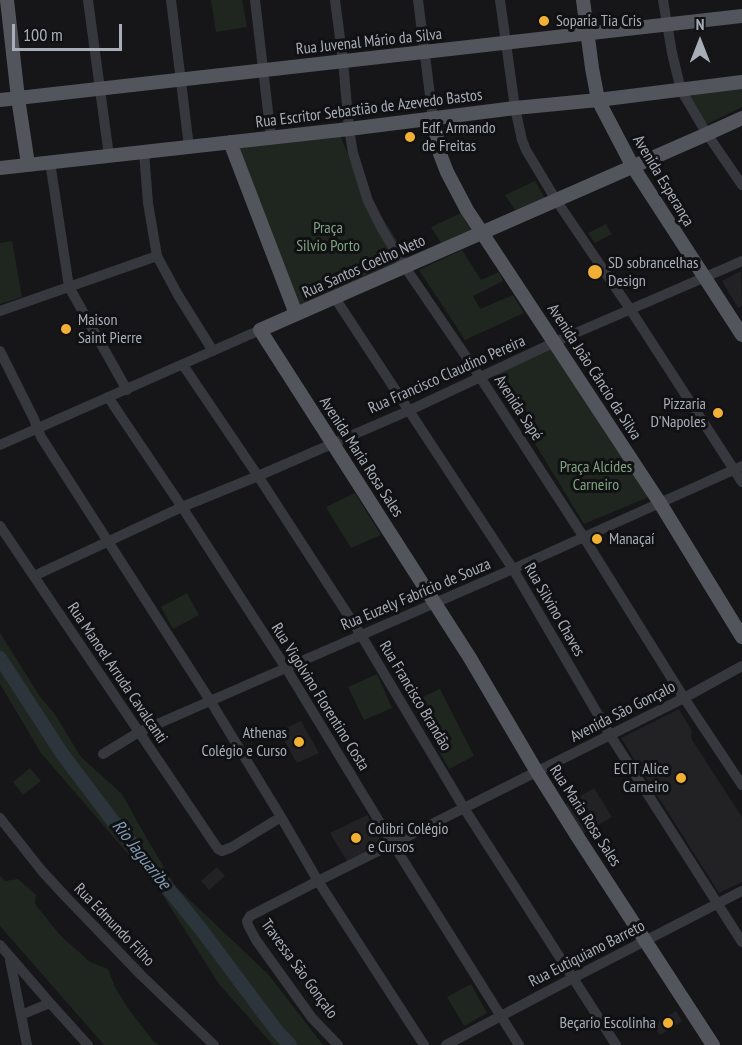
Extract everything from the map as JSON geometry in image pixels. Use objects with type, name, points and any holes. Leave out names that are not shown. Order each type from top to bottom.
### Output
[{"type":"main road","points":[[7,0],[5,27],[28,165]]},
{"type":"main road","name":"Avenida Esperança","points":[[583,0],[598,100],[633,167],[742,335]]},
{"type":"main road","name":"Rua Juvenal Mário da Silva","points":[[0,100],[742,16]]},
{"type":"main road","name":"Rua Escritor Sebastião de Azevedo Bastos","points":[[0,168],[742,82]]},
{"type":"main road","name":"Avenida João Câncio da Silva","points":[[433,118],[447,172],[467,210],[660,503],[742,638]]},
{"type":"main road","name":"Rua Santos Coelho Neto","points":[[260,330],[742,118]]},
{"type":"main road","points":[[230,142],[296,314]]},
{"type":"main road","name":"Avenida Maria Rosa Sales","points":[[260,330],[434,602]]},
{"type":"main road","name":"Rua Maria Rosa Sales","points":[[434,602],[537,772],[713,1045]]},
{"type":"street","points":[[88,0],[109,156]]},
{"type":"street","points":[[171,0],[189,147]]},
{"type":"street","points":[[255,0],[271,137]]},
{"type":"street","name":"Avenida Sapé","points":[[335,0],[349,129],[359,174],[368,201],[382,229],[583,536],[684,698],[742,785]]},
{"type":"street","points":[[418,0],[433,118]]},
{"type":"street","points":[[500,0],[515,108],[526,150],[556,200],[738,467],[742,482]]},
{"type":"street","points":[[663,0],[681,90],[707,134],[742,185]]},
{"type":"street","points":[[144,152],[148,203],[157,256],[213,351]]},
{"type":"street","points":[[50,162],[69,287],[127,390]]},
{"type":"street","points":[[0,311],[157,256]]},
{"type":"street","name":"Rua Francisco Claudino Pereira","points":[[33,576],[182,507],[408,411],[555,342],[742,261]]},
{"type":"street","name":"Rua Silvino Chaves","points":[[335,298],[513,569],[610,735],[742,942]]},
{"type":"street","name":"Rua Santos Coelho Neto","points":[[0,445],[260,330]]},
{"type":"street","points":[[0,351],[34,418],[41,437],[211,702],[318,881],[424,1045]]},
{"type":"street","name":"Rua Francisco Brandão","points":[[183,365],[361,635],[464,808],[616,1045]]},
{"type":"street","name":"Rua Vigolvino Florentino Costa","points":[[108,397],[286,668],[519,1045]]},
{"type":"street","name":"Rua Euzely Fabrício de Souza","points":[[103,754],[139,732],[513,569],[738,467]]},
{"type":"street","name":"Rua Manoel Arruda Cavalcanti","points":[[0,526],[220,850],[225,850],[281,817]]},
{"type":"street","name":"Avenida São Gonçalo","points":[[259,911],[684,698],[742,666]]},
{"type":"street","name":"Rua Edmundo Filho","points":[[0,818],[57,888],[141,975],[214,1045]]},
{"type":"street","name":"Rua Eutiquiano Barreto","points":[[446,1045],[742,891]]},
{"type":"street","name":"Travessa São Gonçalo","points":[[259,911],[250,916],[247,921],[253,934],[312,1018],[338,1045]]},
{"type":"street","points":[[0,946],[88,1045]]},
{"type":"street","points":[[9,956],[27,1045]]},
{"type":"street","points":[[21,1015],[50,1003]]},
{"type":"shaded area","points":[[741,271],[742,306],[738,308],[722,281]]},
{"type":"shaded area","name":"ECIT Alice Carneiro","points":[[679,709],[692,731],[691,738],[742,817],[742,882],[719,893],[621,738]]},
{"type":"shaded area","name":"Athenas Colégio e Curso","points":[[301,721],[319,753],[297,763],[279,731]]},
{"type":"shaded area","points":[[594,788],[612,817],[579,836],[563,806]]},
{"type":"shaded area","name":"Colibri Colégio e Cursos","points":[[367,815],[382,843],[347,861],[330,833]]},
{"type":"shaded area","points":[[217,867],[225,876],[209,890],[201,881]]},
{"type":"shaded area","name":"Beçario Escolinha","points":[[676,1011],[682,1021],[660,1035],[653,1026]]},
{"type":"green space","points":[[211,0],[242,0],[247,27],[216,32]]},
{"type":"green space","points":[[742,84],[742,107],[707,124],[682,88]]},
{"type":"green space","name":"Praça Silvio Porto","points":[[340,135],[358,180],[411,262],[296,314],[237,148]]},
{"type":"green space","points":[[535,181],[545,198],[515,210],[505,195]]},
{"type":"green space","points":[[461,213],[471,230],[441,243],[431,227]]},
{"type":"green space","points":[[606,224],[612,234],[595,243],[588,233]]},
{"type":"green space","points":[[12,241],[22,297],[0,304],[0,243]]},
{"type":"green space","points":[[462,250],[481,280],[499,272],[503,281],[473,296],[480,309],[513,295],[524,313],[465,340],[419,270]]},
{"type":"green space","name":"Praça Alcides Carneiro","points":[[552,344],[651,496],[584,524],[491,372]]},
{"type":"green space","points":[[355,493],[381,535],[351,548],[326,507]]},
{"type":"green space","points":[[187,593],[199,615],[173,629],[161,607]]},
{"type":"green space","points":[[0,633],[81,757],[122,794],[176,887],[268,974],[323,1045],[273,1045],[219,984],[160,891],[41,753],[0,684]]},
{"type":"green space","points":[[377,674],[392,708],[364,720],[348,687]]},
{"type":"green space","points":[[440,689],[474,756],[449,769],[412,702]]},
{"type":"green space","points":[[30,768],[41,781],[23,795],[13,782]]},
{"type":"green space","points":[[0,876],[5,881],[18,879],[36,895],[35,904],[60,935],[90,962],[108,969],[115,987],[128,1008],[153,1041],[159,1045],[104,1045],[0,926]]},
{"type":"green space","points":[[471,984],[487,1013],[464,1026],[447,997]]},
{"type":"waterway","name":"Rio Jaguaribe","points":[[0,658],[63,755],[290,1045]]},
{"type":"place","name":"Soparia Tia Cris","points":[[544,21]]},
{"type":"place","name":"Edf. Armando de Freitas","points":[[410,137]]},
{"type":"place","name":"SD sobrancelhas Design","points":[[595,272]]},
{"type":"place","name":"Maison Saint Pierre","points":[[66,329]]},
{"type":"place","name":"Pizzaria D'Napoles","points":[[718,413]]},
{"type":"place","name":"Manaçaí","points":[[597,539]]},
{"type":"place","name":"Athenas Colégio e Curso","points":[[299,742]]},
{"type":"place","name":"ECIT Alice Carneiro","points":[[681,778]]},
{"type":"place","name":"Colibri Colégio e Cursos","points":[[356,838]]},
{"type":"place","name":"Beçario Escolinha","points":[[668,1023]]}]
